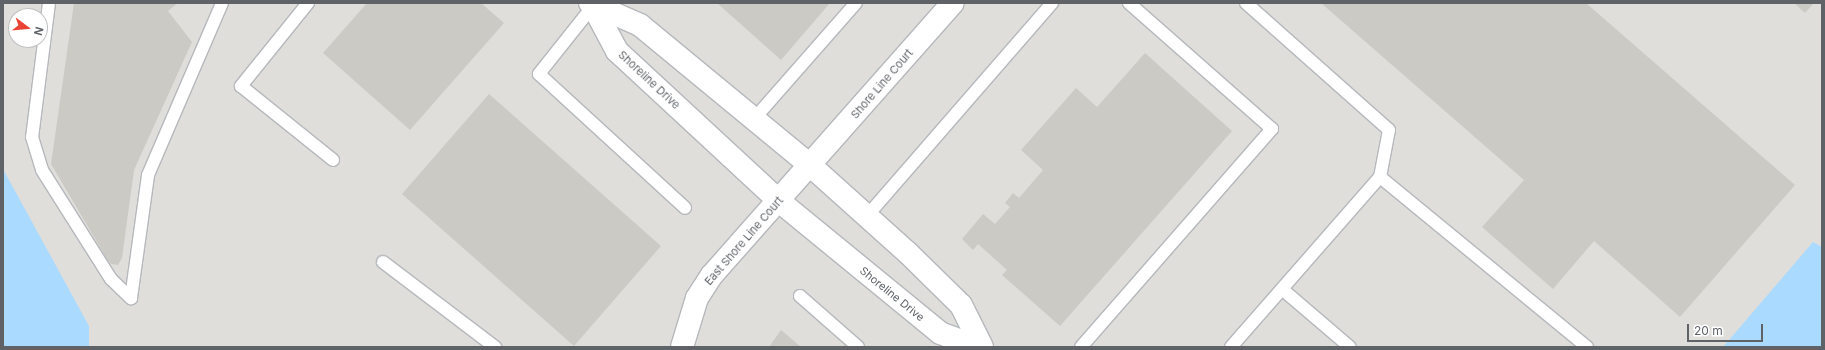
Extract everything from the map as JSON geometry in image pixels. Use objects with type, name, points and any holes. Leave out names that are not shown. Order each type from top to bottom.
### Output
[{"type":"street","name":"Shore Line Court","points":[[811,166],[953,3]]},
{"type":"street","points":[[592,4],[640,25],[811,166],[867,216],[961,305],[982,347]]},
{"type":"street","name":"Shoreline Drive","points":[[592,4],[617,51],[779,201],[940,333],[978,347]]},
{"type":"street","name":"East Shore Line Court","points":[[682,347],[696,298],[712,275],[811,166]]},
{"type":"lane","points":[[49,3],[32,137],[42,170],[111,279],[131,298],[148,175],[222,3]]},
{"type":"lane","points":[[308,3],[241,86],[333,160]]},
{"type":"lane","points":[[754,119],[856,3]]},
{"type":"lane","points":[[867,216],[1052,3]]},
{"type":"lane","points":[[1082,347],[1272,129],[1129,3]]},
{"type":"lane","points":[[1231,347],[1380,177],[1389,130],[1246,3]]},
{"type":"lane","points":[[592,4],[539,74],[685,208]]},
{"type":"lane","points":[[1380,177],[1587,347]]},
{"type":"lane","points":[[383,262],[495,347]]},
{"type":"lane","points":[[1282,289],[1350,347]]},
{"type":"lane","points":[[800,296],[858,347]]},
{"type":"shaded area","points":[[3,3],[1822,3],[1822,347],[3,347]]},
{"type":"water","points":[[3,169],[89,326],[89,347],[3,347]]},
{"type":"water","points":[[1813,242],[1822,247],[1822,347],[1723,347]]},
{"type":"building","points":[[74,3],[178,3],[168,11],[192,42],[134,170],[122,258],[118,265],[111,264],[107,259],[51,164]]},
{"type":"building","points":[[367,3],[481,3],[504,23],[410,130],[323,53]]},
{"type":"building","points":[[717,3],[830,3],[781,60]]},
{"type":"building","points":[[1321,3],[1586,3],[1795,185],[1680,317],[1594,241],[1553,289],[1482,227],[1524,180]]},
{"type":"building","points":[[1794,3],[1814,3],[1805,13]]},
{"type":"building","points":[[1145,53],[1232,131],[1060,326],[1002,275],[1007,270],[978,244],[973,250],[962,239],[983,214],[995,224],[1010,207],[1005,203],[1013,193],[1019,198],[1043,170],[1021,150],[1076,88],[1097,107]]},
{"type":"building","points":[[489,94],[661,246],[574,346],[402,194]]},
{"type":"building","points":[[781,330],[801,347],[769,347]]}]
